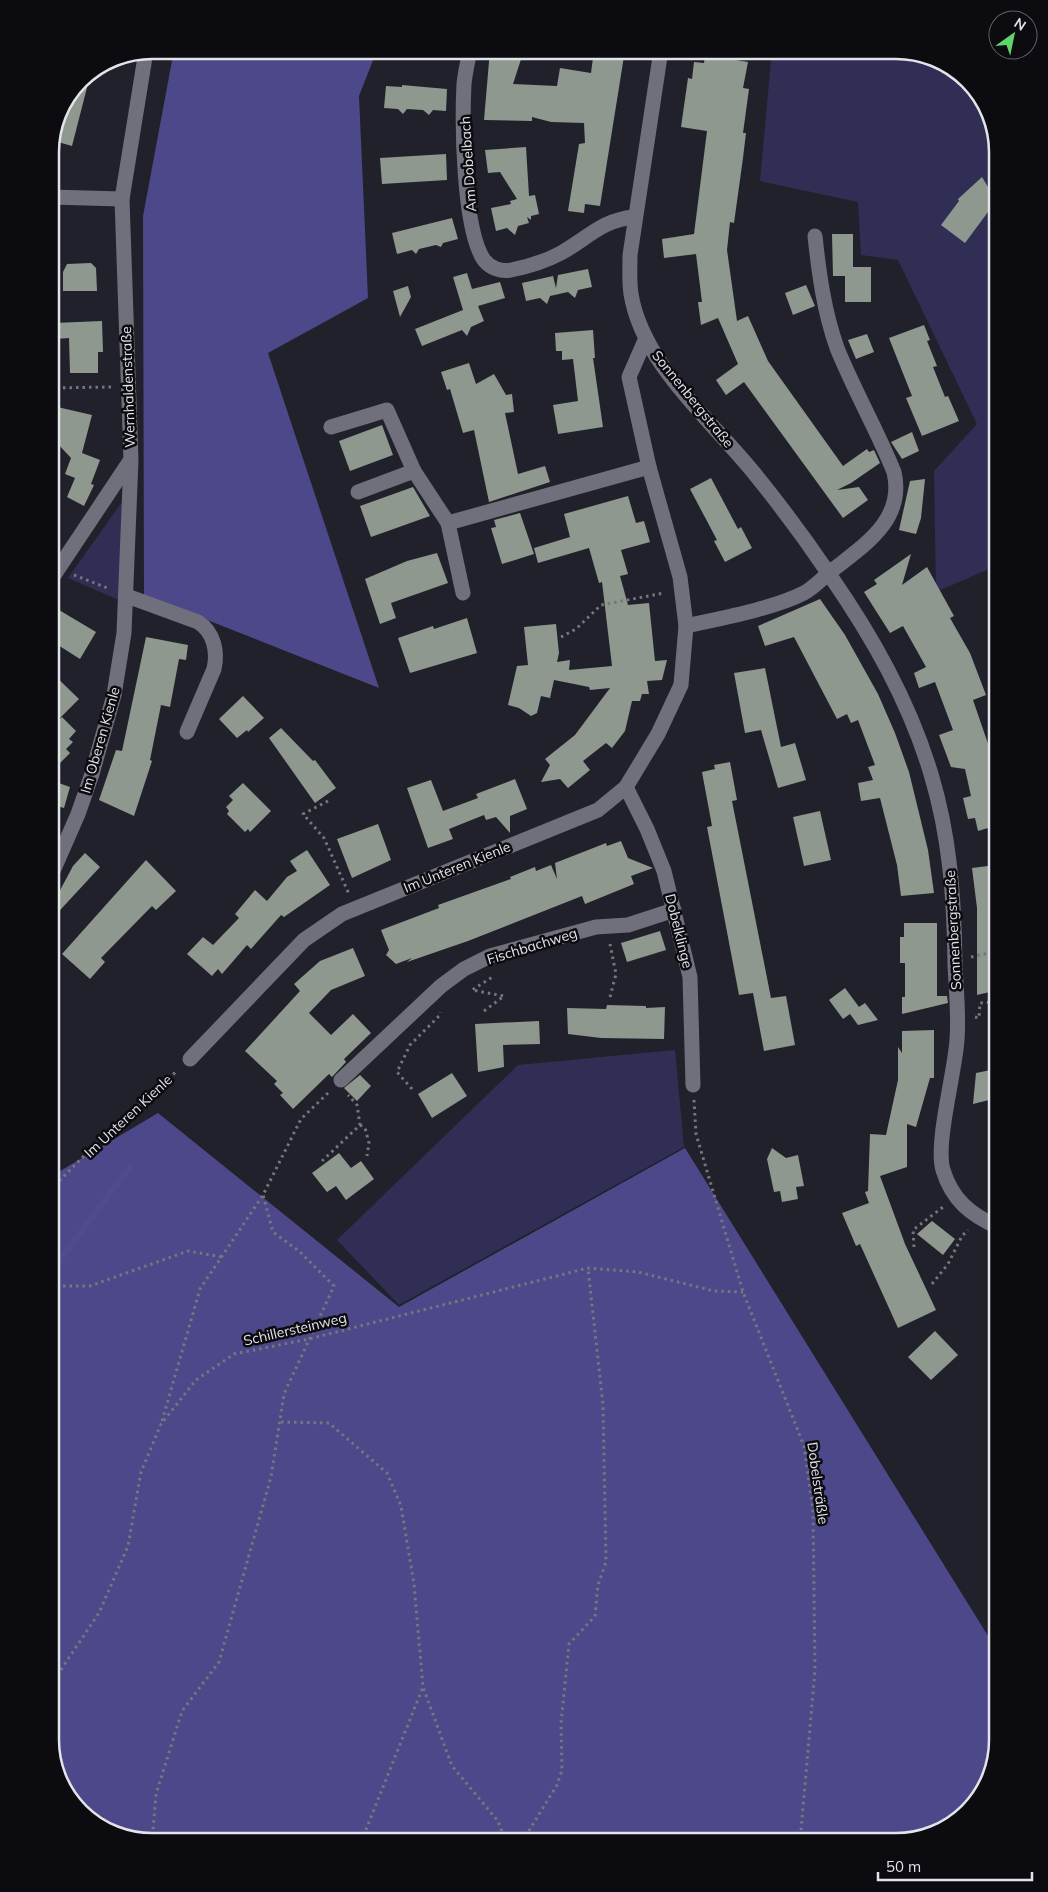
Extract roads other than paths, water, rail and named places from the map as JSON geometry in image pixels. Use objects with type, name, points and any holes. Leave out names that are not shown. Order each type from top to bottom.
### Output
[{"type":"street","name":"Am Dobelbach","points":[[468,59],[464,82],[464,136],[468,191],[480,252],[485,262],[495,269],[510,270],[562,253],[604,224],[617,219],[634,217]]},
{"type":"street","name":"Sonnenbergstraße","points":[[660,59],[634,217],[630,256],[630,293],[646,338],[672,378],[754,474],[828,573],[888,668],[924,750],[938,800],[953,881],[957,1043],[941,1160],[948,1183],[956,1198],[971,1213],[989,1222]]},
{"type":"street","name":"Wernhaldenstraße","points":[[59,569],[130,460],[122,199],[145,60]]},
{"type":"street","points":[[59,197],[122,199]]},
{"type":"street","points":[[686,626],[753,610],[804,593],[879,531],[889,516],[896,500],[897,486],[886,452],[844,364],[830,327],[821,286],[815,236]]},
{"type":"street","name":"Im Unteren Kienle","points":[[190,1059],[304,940],[342,914],[598,810],[626,787],[658,734],[681,684],[686,626],[680,577],[648,467],[629,377],[646,338]]},
{"type":"street","points":[[331,427],[387,410],[414,471],[448,523],[462,593]]},
{"type":"street","name":"Im Oberen Kienle","points":[[59,857],[78,814],[107,721],[120,664],[127,596],[130,460]]},
{"type":"street","points":[[448,523],[648,467]]},
{"type":"street","points":[[358,492],[414,471]]},
{"type":"street","points":[[127,596],[198,622],[204,626],[211,636],[216,659],[214,669],[186,732]]},
{"type":"street","name":"Dobelklinge","points":[[626,787],[647,829],[664,871],[690,977],[693,1085]]},
{"type":"street","name":"Fischbachweg","points":[[341,1080],[441,986],[464,969],[490,956],[596,927],[628,925],[674,910]]},
{"type":"waterway","points":[[59,1261],[130,1167]]}]
